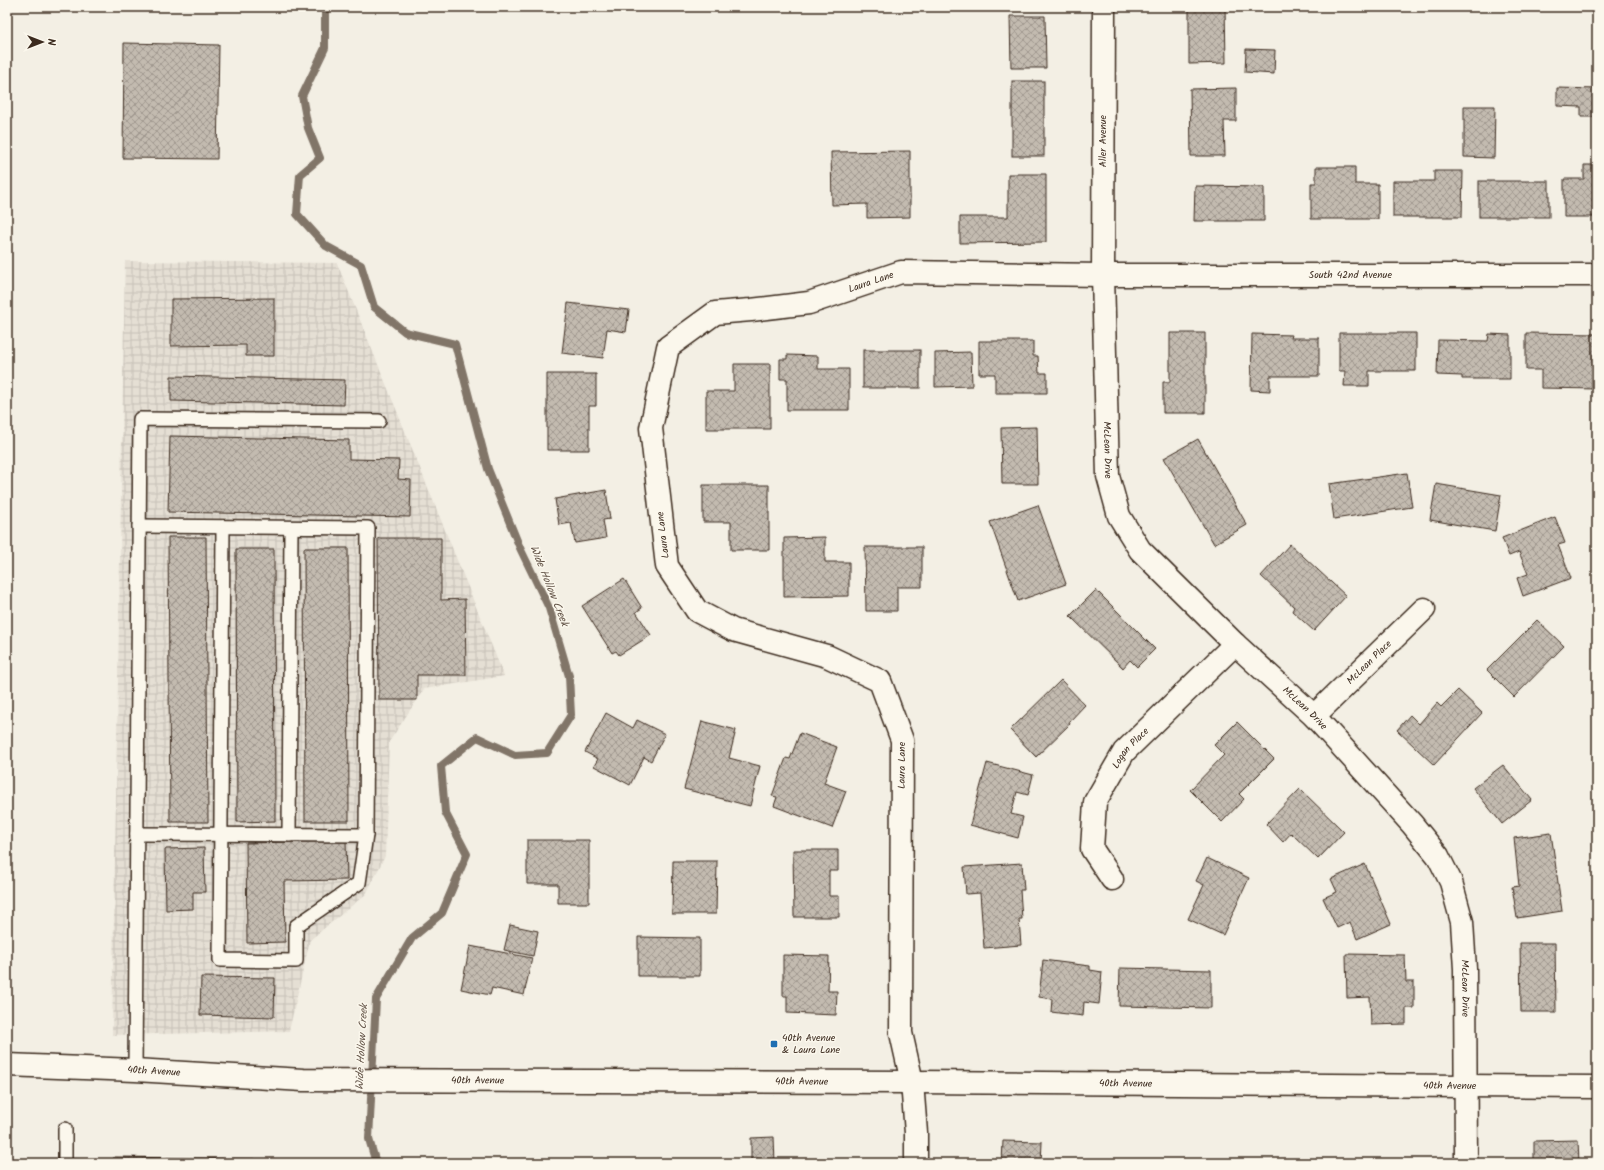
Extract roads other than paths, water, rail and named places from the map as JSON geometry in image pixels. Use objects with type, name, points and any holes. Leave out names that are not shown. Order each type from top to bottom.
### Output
[{"type":"street","name":"Aller Avenue","points":[[1103,275],[1104,7]]},
{"type":"street","name":"Laura Lane","points":[[916,1163],[916,1133],[912,1082],[901,1033],[902,740],[880,681],[827,656],[733,630],[696,611],[667,566],[651,428],[668,347],[715,313],[809,303],[901,272],[1103,275]]},
{"type":"street","name":"South 42nd Avenue","points":[[1103,275],[1597,275]]},
{"type":"street","name":"McLean Drive","points":[[1103,275],[1108,476],[1118,516],[1140,550],[1235,644],[1314,716],[1421,835],[1438,856],[1451,882],[1462,922],[1465,969],[1466,1163]]},
{"type":"street","name":"McLean Place","points":[[1314,716],[1424,609]]},
{"type":"street","name":"Logan Place","points":[[1112,878],[1092,849],[1095,802],[1124,752],[1235,644]]},
{"type":"street","name":"40th Avenue","points":[[7,1065],[135,1070],[303,1080],[912,1082],[1597,1087]]},
{"type":"lane","points":[[135,1070],[140,419],[378,421]]},
{"type":"lane","points":[[139,526],[368,528],[366,835],[359,883],[296,926],[296,960],[220,960],[223,527]]},
{"type":"lane","points":[[289,835],[291,528]]},
{"type":"lane","points":[[137,834],[366,835]]},
{"type":"lane","points":[[65,1163],[66,1128]]},
{"type":"waterway","name":"Wide Hollow Creek","points":[[325,7],[325,48],[302,96],[308,128],[320,158],[300,175],[297,214],[326,246],[361,265],[374,307],[405,332],[455,344],[488,469],[520,548],[549,608],[569,676],[571,715],[547,753],[515,755],[477,737],[441,766],[445,812],[467,854],[442,913],[412,938],[376,999],[369,1139],[376,1163]]},
{"type":"place","name":"40th Avenue & Laura Lane","points":[[774,1044]]}]
